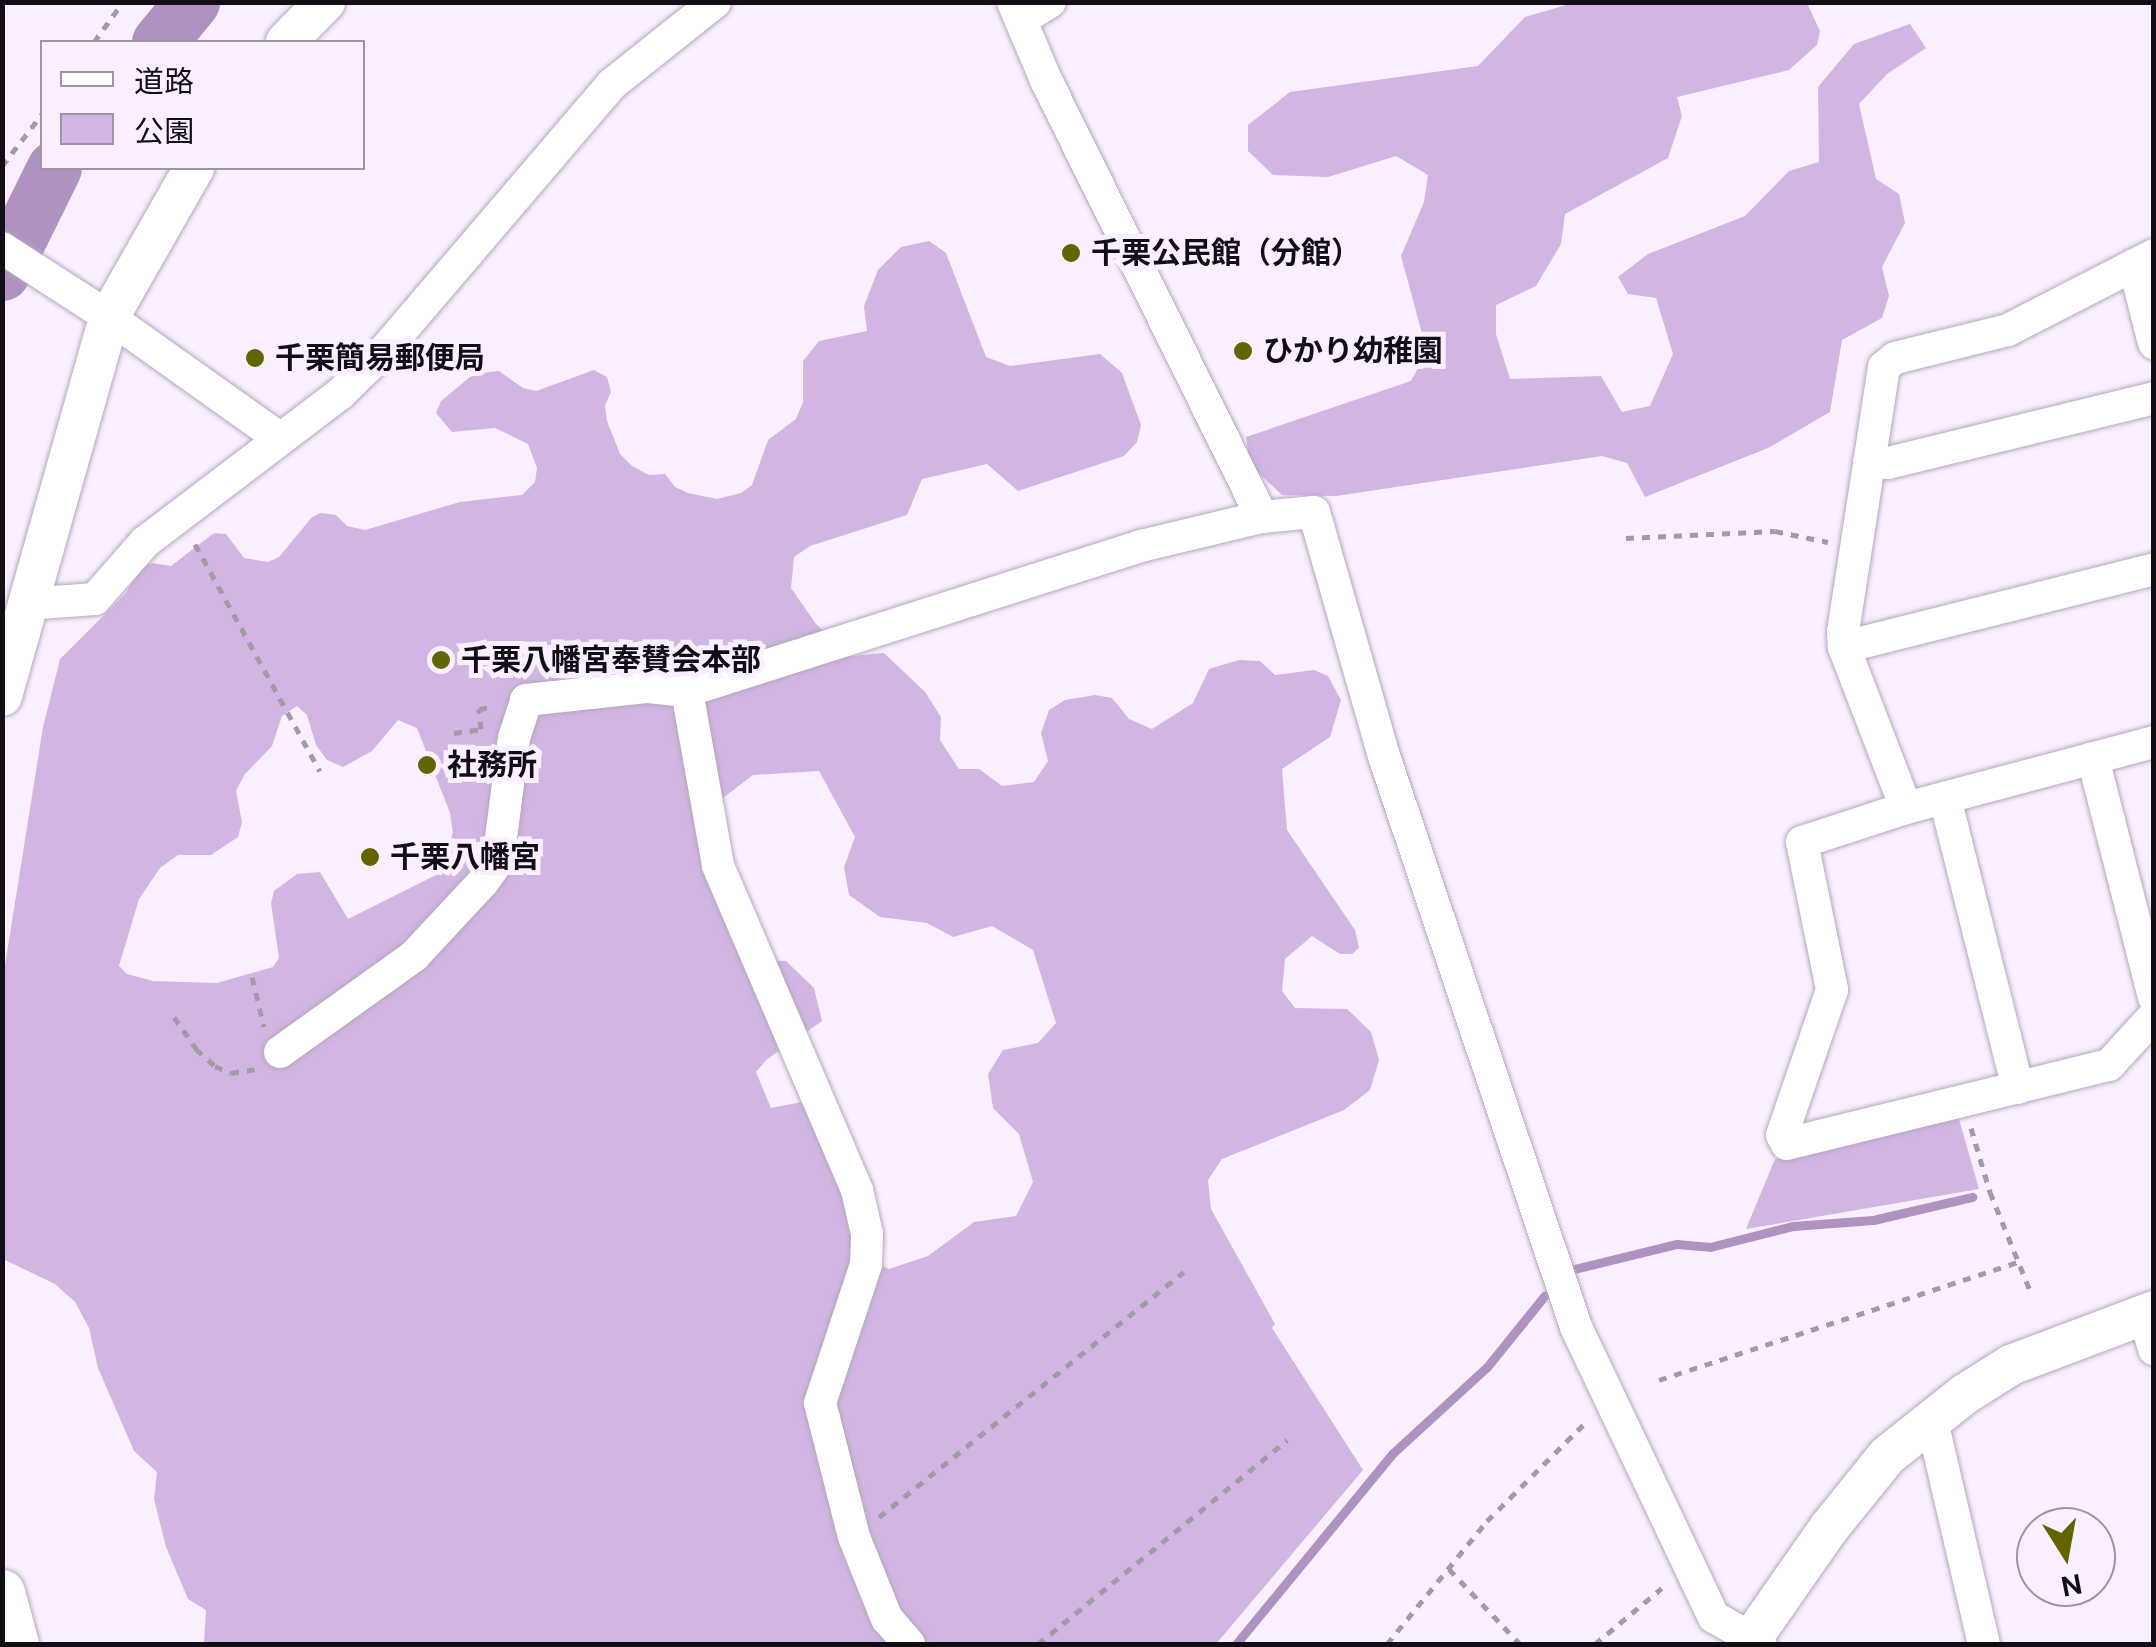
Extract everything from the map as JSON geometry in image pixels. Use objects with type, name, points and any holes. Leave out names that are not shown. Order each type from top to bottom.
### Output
[{"type":"main road","points":[[2,1592],[16,1644]]},
{"type":"street","points":[[288,40],[325,2]]},
{"type":"street","points":[[26,604],[95,599],[146,542],[341,394],[384,352],[612,84],[715,2]]},
{"type":"street","points":[[1050,2],[1017,11],[1063,115],[1262,517]]},
{"type":"street","points":[[2,696],[109,317],[193,170]]},
{"type":"street","points":[[2,248],[61,284],[279,438]]},
{"type":"street","points":[[1906,808],[1844,647],[1884,366],[1895,358],[2008,330],[2144,260],[2154,343]]},
{"type":"street","points":[[1869,462],[1888,463],[2154,398]]},
{"type":"street","points":[[280,1052],[414,956],[498,860],[514,738],[526,700],[648,687],[686,692],[1141,546],[1262,517],[1314,512],[1384,756],[1576,1326],[1714,1617],[1754,1643],[1829,1528],[1887,1456],[2011,1365],[2150,1325]]},
{"type":"street","points":[[1844,647],[2154,570]]},
{"type":"street","points":[[686,692],[718,865],[856,1190],[867,1234],[861,1283],[820,1404],[854,1538],[888,1619],[909,1644]]},
{"type":"street","points":[[2154,742],[1906,808],[1802,842],[1832,990],[1782,1134],[1787,1144],[2109,1066],[2154,1016]]},
{"type":"street","points":[[2093,758],[2154,997]]},
{"type":"street","points":[[1945,798],[2018,1088]]},
{"type":"street","points":[[1932,1420],[1984,1644]]},
{"type":"path","points":[[95,40],[123,2]]},
{"type":"path","points":[[2,166],[40,117]]},
{"type":"path","points":[[1626,538],[1774,531],[1856,548]]},
{"type":"path","points":[[193,541],[320,771]]},
{"type":"path","points":[[252,977],[258,1006]]},
{"type":"path","points":[[174,1016],[196,1049],[230,1072],[257,1068],[280,1052]]},
{"type":"path","points":[[1963,1101],[1990,1192],[2028,1288]]},
{"type":"path","points":[[1659,1380],[2018,1262]]},
{"type":"path","points":[[854,1538],[1184,1272]]},
{"type":"path","points":[[1388,1644],[1501,1508],[1594,1414],[1613,1402]]},
{"type":"path","points":[[1038,1644],[1287,1440]]},
{"type":"path","points":[[1449,1569],[1520,1644]]},
{"type":"path","points":[[1594,1644],[1662,1588]]},
{"type":"green space","points":[[1573,3],[1807,3],[1820,31],[1817,45],[1789,70],[1677,97],[1682,116],[1668,158],[1565,214],[1561,244],[1536,286],[1496,305],[1496,334],[1510,379],[1601,376],[1622,412],[1650,406],[1673,354],[1656,298],[1628,294],[1618,277],[1648,254],[1745,216],[1789,171],[1819,162],[1818,87],[1854,44],[1910,24],[1926,48],[1887,74],[1859,104],[1876,179],[1899,194],[1905,223],[1882,267],[1889,296],[1882,318],[1842,340],[1830,412],[1768,448],[1645,497],[1627,463],[1602,456],[1336,496],[1282,495],[1250,465],[1246,437],[1411,381],[1427,352],[1401,256],[1424,202],[1428,175],[1396,156],[1328,177],[1273,175],[1248,151],[1248,125],[1290,92],[1478,66],[1525,17]]},
{"type":"green space","points":[[929,241],[946,253],[986,357],[1010,366],[1100,354],[1122,373],[1141,425],[1137,442],[1124,456],[1018,491],[987,464],[922,479],[907,515],[810,546],[794,557],[791,588],[816,624],[852,656],[884,653],[925,692],[941,717],[940,740],[959,769],[979,769],[1002,786],[1034,782],[1048,761],[1041,733],[1049,710],[1065,700],[1095,695],[1112,698],[1129,719],[1152,729],[1193,703],[1209,669],[1239,660],[1260,661],[1275,675],[1314,670],[1328,676],[1341,700],[1330,737],[1282,769],[1287,830],[1355,930],[1359,948],[1352,954],[1340,954],[1312,936],[1285,959],[1282,991],[1295,1008],[1347,1009],[1371,1032],[1379,1060],[1370,1090],[1344,1110],[1222,1159],[1208,1180],[1211,1209],[1275,1324],[1272,1328],[1363,1470],[1216,1644],[204,1644],[206,1610],[188,1599],[166,1547],[154,1499],[157,1472],[134,1451],[98,1368],[89,1328],[75,1302],[55,1284],[3,1259],[3,978],[43,727],[60,659],[125,594],[141,568],[152,563],[171,566],[214,533],[226,534],[244,558],[268,562],[279,557],[312,517],[321,513],[336,515],[347,526],[365,530],[460,502],[522,495],[535,482],[537,468],[528,444],[495,428],[452,432],[436,413],[441,401],[470,377],[482,373],[499,371],[523,388],[536,391],[594,370],[607,377],[611,392],[605,406],[607,421],[620,454],[632,466],[649,475],[665,474],[675,487],[688,493],[717,499],[741,493],[752,485],[768,440],[796,419],[803,402],[803,361],[819,341],[867,331],[864,306],[878,270],[901,247]],"holes":[[[297,706],[307,715],[316,745],[327,760],[343,767],[372,751],[398,720],[417,728],[450,813],[453,833],[436,875],[348,919],[320,872],[297,874],[274,891],[271,903],[279,958],[273,967],[217,983],[153,981],[127,974],[119,966],[139,899],[160,868],[178,855],[211,855],[238,837],[242,822],[236,791],[245,774],[272,746],[282,716]],[[819,771],[855,837],[844,867],[849,895],[880,917],[927,923],[953,937],[992,926],[1033,950],[1056,1023],[1038,1043],[1003,1050],[988,1074],[993,1108],[1019,1134],[1033,1182],[1016,1216],[974,1222],[928,1256],[889,1269],[854,1253],[849,1202],[807,1101],[771,1108],[756,1072],[766,1060],[822,1021],[814,988],[786,961],[743,961],[719,801],[753,775]]]},
{"type":"green space","points":[[1959,1119],[1979,1189],[1746,1229],[1775,1159]]},
{"type":"waterway","points":[[161,40],[192,2]]},
{"type":"waterway","points":[[2,273],[53,170]]},
{"type":"waterway","points":[[1570,1270],[1677,1244],[1710,1247],[1793,1226],[1873,1220],[1972,1197]]},
{"type":"waterway","points":[[1236,1644],[1393,1453],[1487,1367],[1545,1295]]},
{"type":"place","name":"千栗公民館（分館）","points":[[1071,253]]},
{"type":"place","name":"ひかり幼稚園","points":[[1243,351]]},
{"type":"place","name":"千栗簡易郵便局","points":[[255,358]]},
{"type":"place","name":"千栗八幡宮奉賛会本部","points":[[441,660]]},
{"type":"place","name":"社務所","points":[[427,765]]},
{"type":"place","name":"千栗八幡宮","points":[[370,857]]}]
